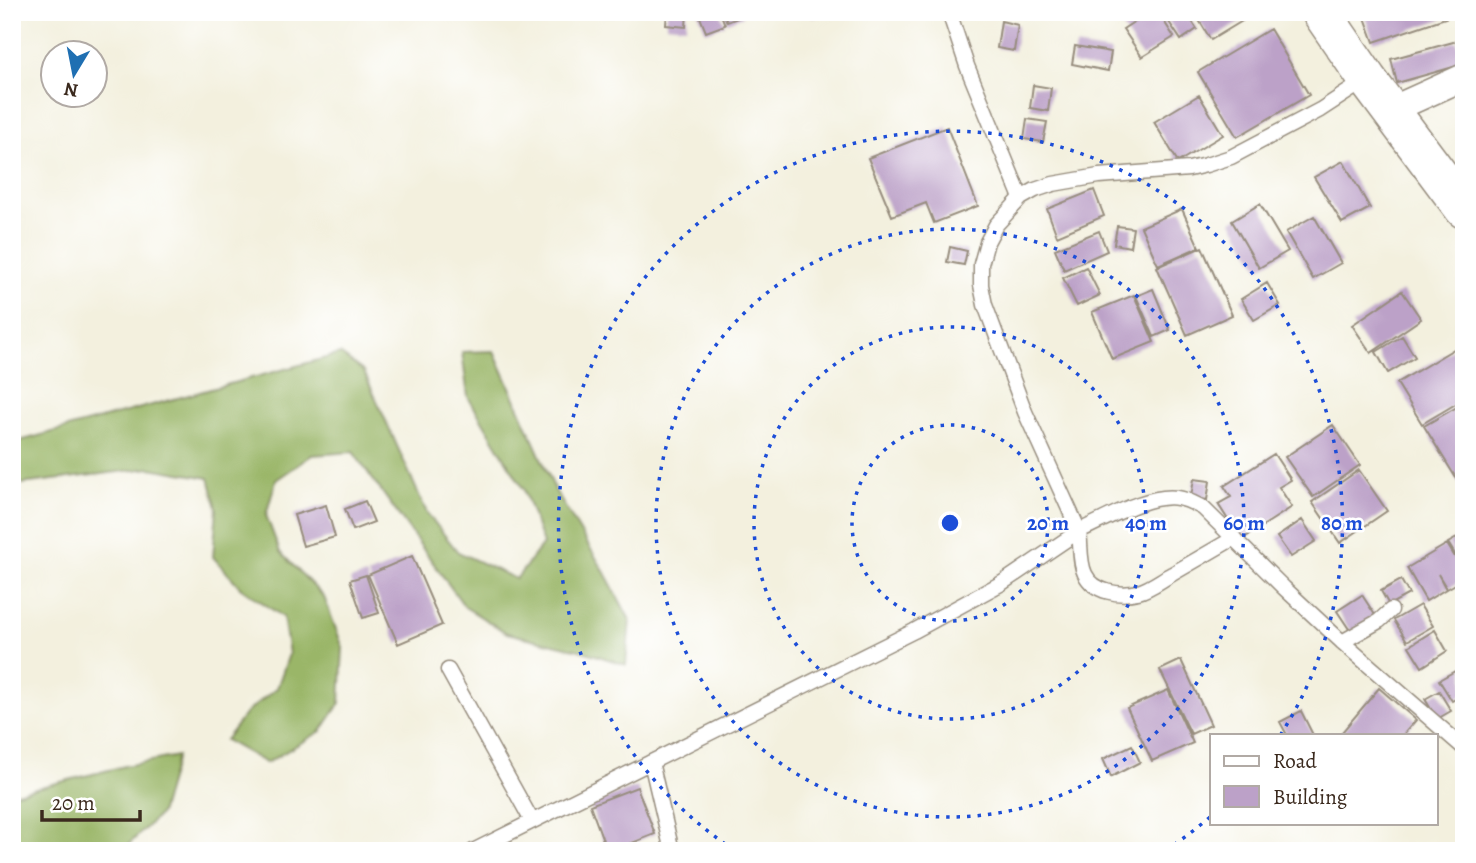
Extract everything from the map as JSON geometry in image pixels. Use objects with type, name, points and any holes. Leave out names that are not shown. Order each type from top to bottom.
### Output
[{"type":"main road","points":[[1321,12],[1367,79],[1464,209]]},
{"type":"street","points":[[1391,110],[1464,77]]},
{"type":"lane","points":[[949,12],[967,66],[1021,198]]},
{"type":"lane","points":[[1234,538],[1147,589],[1116,593],[1091,584],[1083,568],[1079,531],[1014,384],[985,305],[981,264],[987,242],[1007,211],[1035,190],[1076,179],[1189,169],[1231,157],[1320,110],[1367,79]]},
{"type":"lane","points":[[473,851],[961,606],[1002,583],[1079,531],[1152,499],[1177,497],[1203,508],[1342,642],[1464,748]]},
{"type":"lane","points":[[1342,642],[1379,621],[1391,610]]},
{"type":"lane","points":[[447,670],[532,821]]},
{"type":"lane","points":[[651,762],[672,851]]},
{"type":"green space","points":[[494,351],[556,492],[630,620],[626,665],[583,651],[507,633],[465,607],[353,452],[312,455],[276,480],[266,515],[280,552],[324,597],[343,648],[340,703],[321,731],[266,763],[225,740],[247,712],[277,688],[289,654],[283,617],[240,587],[213,557],[217,508],[209,478],[150,468],[12,485],[12,443],[340,354],[364,372],[427,513],[458,552],[516,579],[543,544],[524,490],[468,397],[462,352]]},
{"type":"green space","points":[[177,756],[160,814],[122,851],[35,851],[12,839],[12,794]]},
{"type":"building","points":[[667,12],[687,12],[686,27],[666,25]]},
{"type":"building","points":[[698,12],[720,12],[725,25],[706,32]]},
{"type":"building","points":[[723,12],[742,12],[743,16],[727,22]]},
{"type":"building","points":[[810,12],[827,12],[827,13],[812,18]]},
{"type":"building","points":[[1149,12],[1158,12],[1174,37],[1142,57],[1123,29]]},
{"type":"building","points":[[1186,12],[1197,29],[1181,40],[1163,13]]},
{"type":"building","points":[[1194,12],[1257,12],[1211,40]]},
{"type":"building","points":[[1363,12],[1460,12],[1460,13],[1374,42]]},
{"type":"building","points":[[1001,21],[1018,25],[1014,51],[997,48]]},
{"type":"building","points":[[1270,29],[1309,95],[1237,137],[1198,72]]},
{"type":"building","points":[[1457,41],[1464,64],[1397,83],[1391,59]]},
{"type":"building","points":[[1075,46],[1111,52],[1108,71],[1072,64]]},
{"type":"building","points":[[1033,85],[1051,88],[1048,111],[1030,108]]},
{"type":"building","points":[[1199,95],[1223,135],[1178,162],[1154,122]]},
{"type":"building","points":[[1027,119],[1047,122],[1043,142],[1024,139]]},
{"type":"building","points":[[947,127],[978,206],[934,223],[926,203],[892,216],[868,158]]},
{"type":"building","points":[[1343,161],[1370,208],[1342,223],[1314,177]]},
{"type":"building","points":[[1094,190],[1104,216],[1057,236],[1047,209]]},
{"type":"building","points":[[1260,204],[1288,251],[1259,268],[1232,221]]},
{"type":"building","points":[[1182,209],[1199,247],[1158,265],[1141,227]]},
{"type":"building","points":[[1314,216],[1341,263],[1313,279],[1286,232]]},
{"type":"building","points":[[1117,226],[1133,228],[1130,247],[1114,244]]},
{"type":"building","points":[[1099,231],[1107,251],[1064,270],[1055,249]]},
{"type":"building","points":[[950,247],[967,251],[964,265],[947,262]]},
{"type":"building","points":[[1202,247],[1232,315],[1187,335],[1157,267]]},
{"type":"building","points":[[1086,267],[1100,295],[1077,306],[1063,278]]},
{"type":"building","points":[[1267,283],[1280,305],[1254,320],[1241,299]]},
{"type":"building","points":[[1153,289],[1170,330],[1154,337],[1136,296]]},
{"type":"building","points":[[1402,291],[1421,319],[1371,353],[1352,325]]},
{"type":"building","points":[[1134,295],[1154,342],[1112,359],[1092,312]]},
{"type":"building","points":[[1402,336],[1415,357],[1388,373],[1376,352]]},
{"type":"building","points":[[1464,343],[1464,399],[1422,424],[1397,383]]},
{"type":"building","points":[[1464,403],[1464,491],[1424,426]]},
{"type":"building","points":[[1333,425],[1360,465],[1313,497],[1285,457]]},
{"type":"building","points":[[1274,454],[1291,480],[1279,487],[1292,507],[1241,540],[1218,504],[1231,497],[1224,486]]},
{"type":"building","points":[[1359,470],[1387,511],[1340,543],[1312,502]]},
{"type":"building","points":[[1194,479],[1210,481],[1207,500],[1191,497]]},
{"type":"building","points":[[365,501],[374,522],[353,530],[345,509]]},
{"type":"building","points":[[326,505],[335,537],[303,546],[294,515]]},
{"type":"building","points":[[1302,520],[1316,541],[1291,557],[1277,537]]},
{"type":"building","points":[[1464,534],[1464,569],[1448,543]]},
{"type":"building","points":[[1447,544],[1464,572],[1464,579],[1447,589],[1438,574],[1446,589],[1426,601],[1407,568]]},
{"type":"building","points":[[412,556],[442,625],[398,644],[368,575]]},
{"type":"building","points":[[366,575],[379,613],[363,618],[350,580]]},
{"type":"building","points":[[1401,580],[1409,594],[1389,605],[1381,591]]},
{"type":"building","points":[[1362,595],[1375,615],[1351,632],[1337,611]]},
{"type":"building","points":[[1420,605],[1433,626],[1407,641],[1394,620]]},
{"type":"building","points":[[1435,630],[1447,651],[1422,667],[1409,646]]},
{"type":"building","points":[[1181,660],[1211,725],[1191,734],[1160,670]]},
{"type":"building","points":[[1464,666],[1464,694],[1452,701],[1439,680]]},
{"type":"building","points":[[1379,688],[1416,720],[1404,734],[1342,732]]},
{"type":"building","points":[[1168,690],[1193,743],[1152,761],[1127,708]]},
{"type":"building","points":[[1439,691],[1451,711],[1437,719],[1425,699]]},
{"type":"building","points":[[1301,711],[1312,734],[1286,734],[1280,722]]},
{"type":"building","points":[[1132,745],[1140,762],[1111,777],[1103,759]]},
{"type":"building","points":[[637,787],[655,834],[607,851],[590,805]]}]
